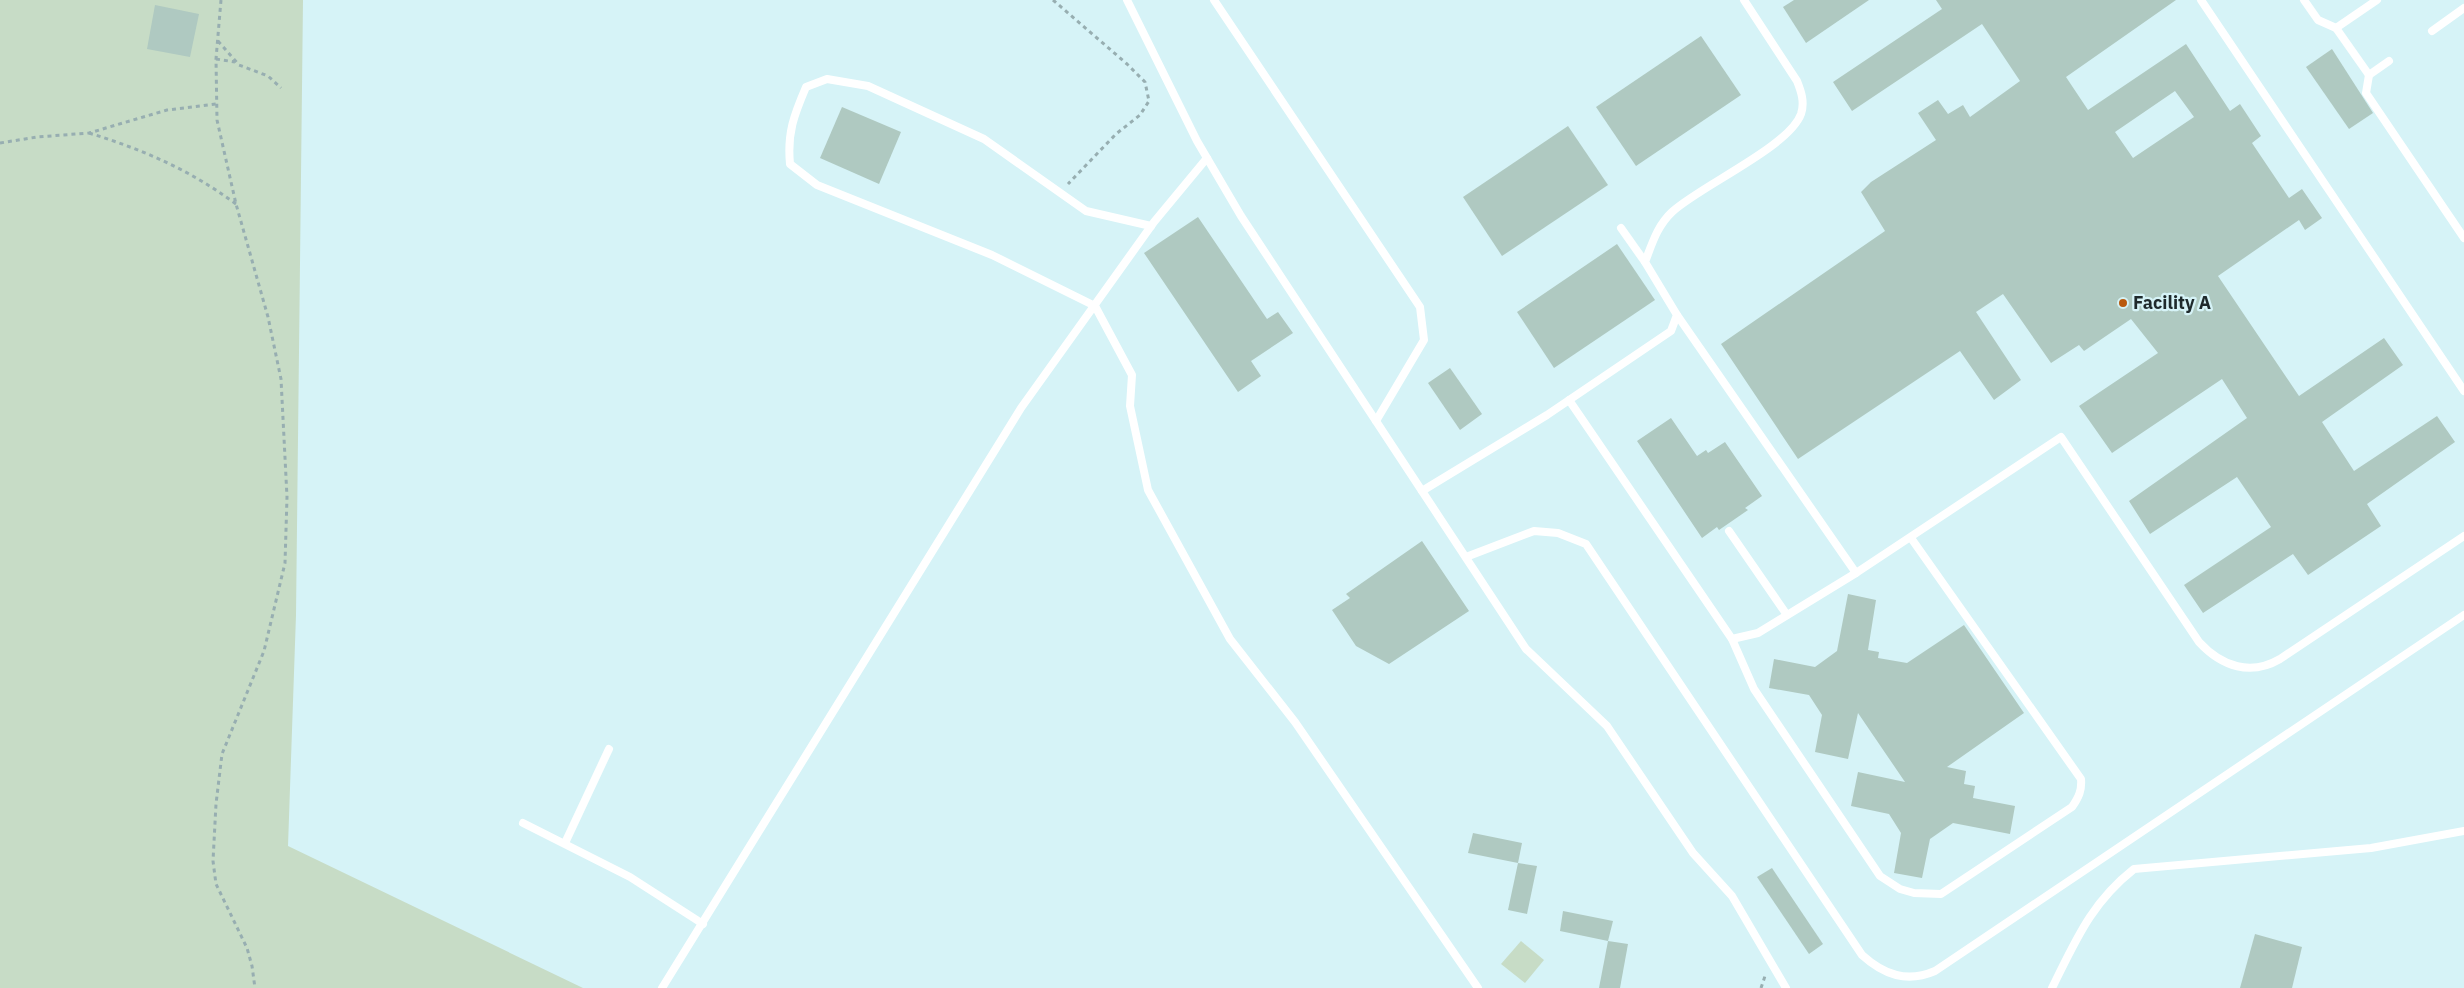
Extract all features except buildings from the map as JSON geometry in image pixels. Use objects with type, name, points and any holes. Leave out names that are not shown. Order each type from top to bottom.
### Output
[{"type":"lane","points":[[1127,0],[1207,158],[1241,216],[1526,649],[1607,726],[1693,853],[1732,896],[1786,988]]},
{"type":"lane","points":[[1214,0],[1420,306],[1424,340],[1376,421]]},
{"type":"lane","points":[[1645,262],[1658,230],[1673,212],[1777,142],[1793,126],[1801,114],[1803,95],[1797,81],[1744,0]]},
{"type":"lane","points":[[2201,0],[2464,391]]},
{"type":"lane","points":[[2304,0],[2318,20],[2336,28],[2369,74],[2366,93],[2464,238]]},
{"type":"lane","points":[[2336,28],[2378,0]]},
{"type":"lane","points":[[2432,31],[2464,8]]},
{"type":"lane","points":[[2369,74],[2389,61]]},
{"type":"lane","points":[[1151,226],[1086,211],[984,139],[868,86],[827,79],[806,87],[793,119],[788,143],[790,164],[817,185],[992,255],[1095,306],[1132,375],[1130,406],[1148,490],[1230,639],[1295,722],[1478,988]]},
{"type":"lane","points":[[662,988],[1021,408],[1151,226],[1207,158]]},
{"type":"lane","points":[[1621,228],[1645,262],[1677,315],[1856,573]]},
{"type":"lane","points":[[1422,491],[1506,441],[1671,331],[1677,315]]},
{"type":"lane","points":[[1569,400],[1732,640],[1754,689],[1880,876],[1900,889],[1914,893],[1941,894],[2072,807],[2079,798],[2081,788],[2080,779],[1911,538]]},
{"type":"lane","points":[[1732,640],[1758,634],[1911,538],[2061,437],[2199,642],[2221,661],[2237,667],[2253,669],[2268,666],[2464,536]]},
{"type":"lane","points":[[1466,557],[1534,531],[1558,534],[1586,544],[1862,955],[1886,972],[1907,977],[1917,977],[1935,971],[2464,616]]},
{"type":"lane","points":[[1729,531],[1787,615]]},
{"type":"lane","points":[[565,843],[609,749]]},
{"type":"lane","points":[[523,823],[630,878],[703,924]]},
{"type":"lane","points":[[2052,988],[2086,921],[2113,885],[2134,869],[2370,848],[2464,831]]},
{"type":"path","points":[[221,0],[216,59],[217,120],[236,204],[268,317],[281,379],[288,497],[282,573],[264,651],[222,754],[212,861],[216,884],[247,948],[255,988]]},
{"type":"path","points":[[1053,0],[1145,82],[1149,101],[1140,115],[1116,134],[1060,192]]},
{"type":"path","points":[[218,40],[236,62],[251,71],[268,76],[281,88]]},
{"type":"path","points":[[216,59],[236,62]]},
{"type":"path","points":[[0,143],[37,137],[89,133],[167,110],[216,104]]},
{"type":"path","points":[[89,133],[131,146],[164,160],[205,181],[236,204]]},
{"type":"green space","points":[[0,0],[303,0],[296,615],[288,846],[583,988],[0,988]]},
{"type":"green space","points":[[1521,941],[1544,960],[1525,983],[1501,964]]},
{"type":"place","name":"Facility A","points":[[2123,303]]}]
